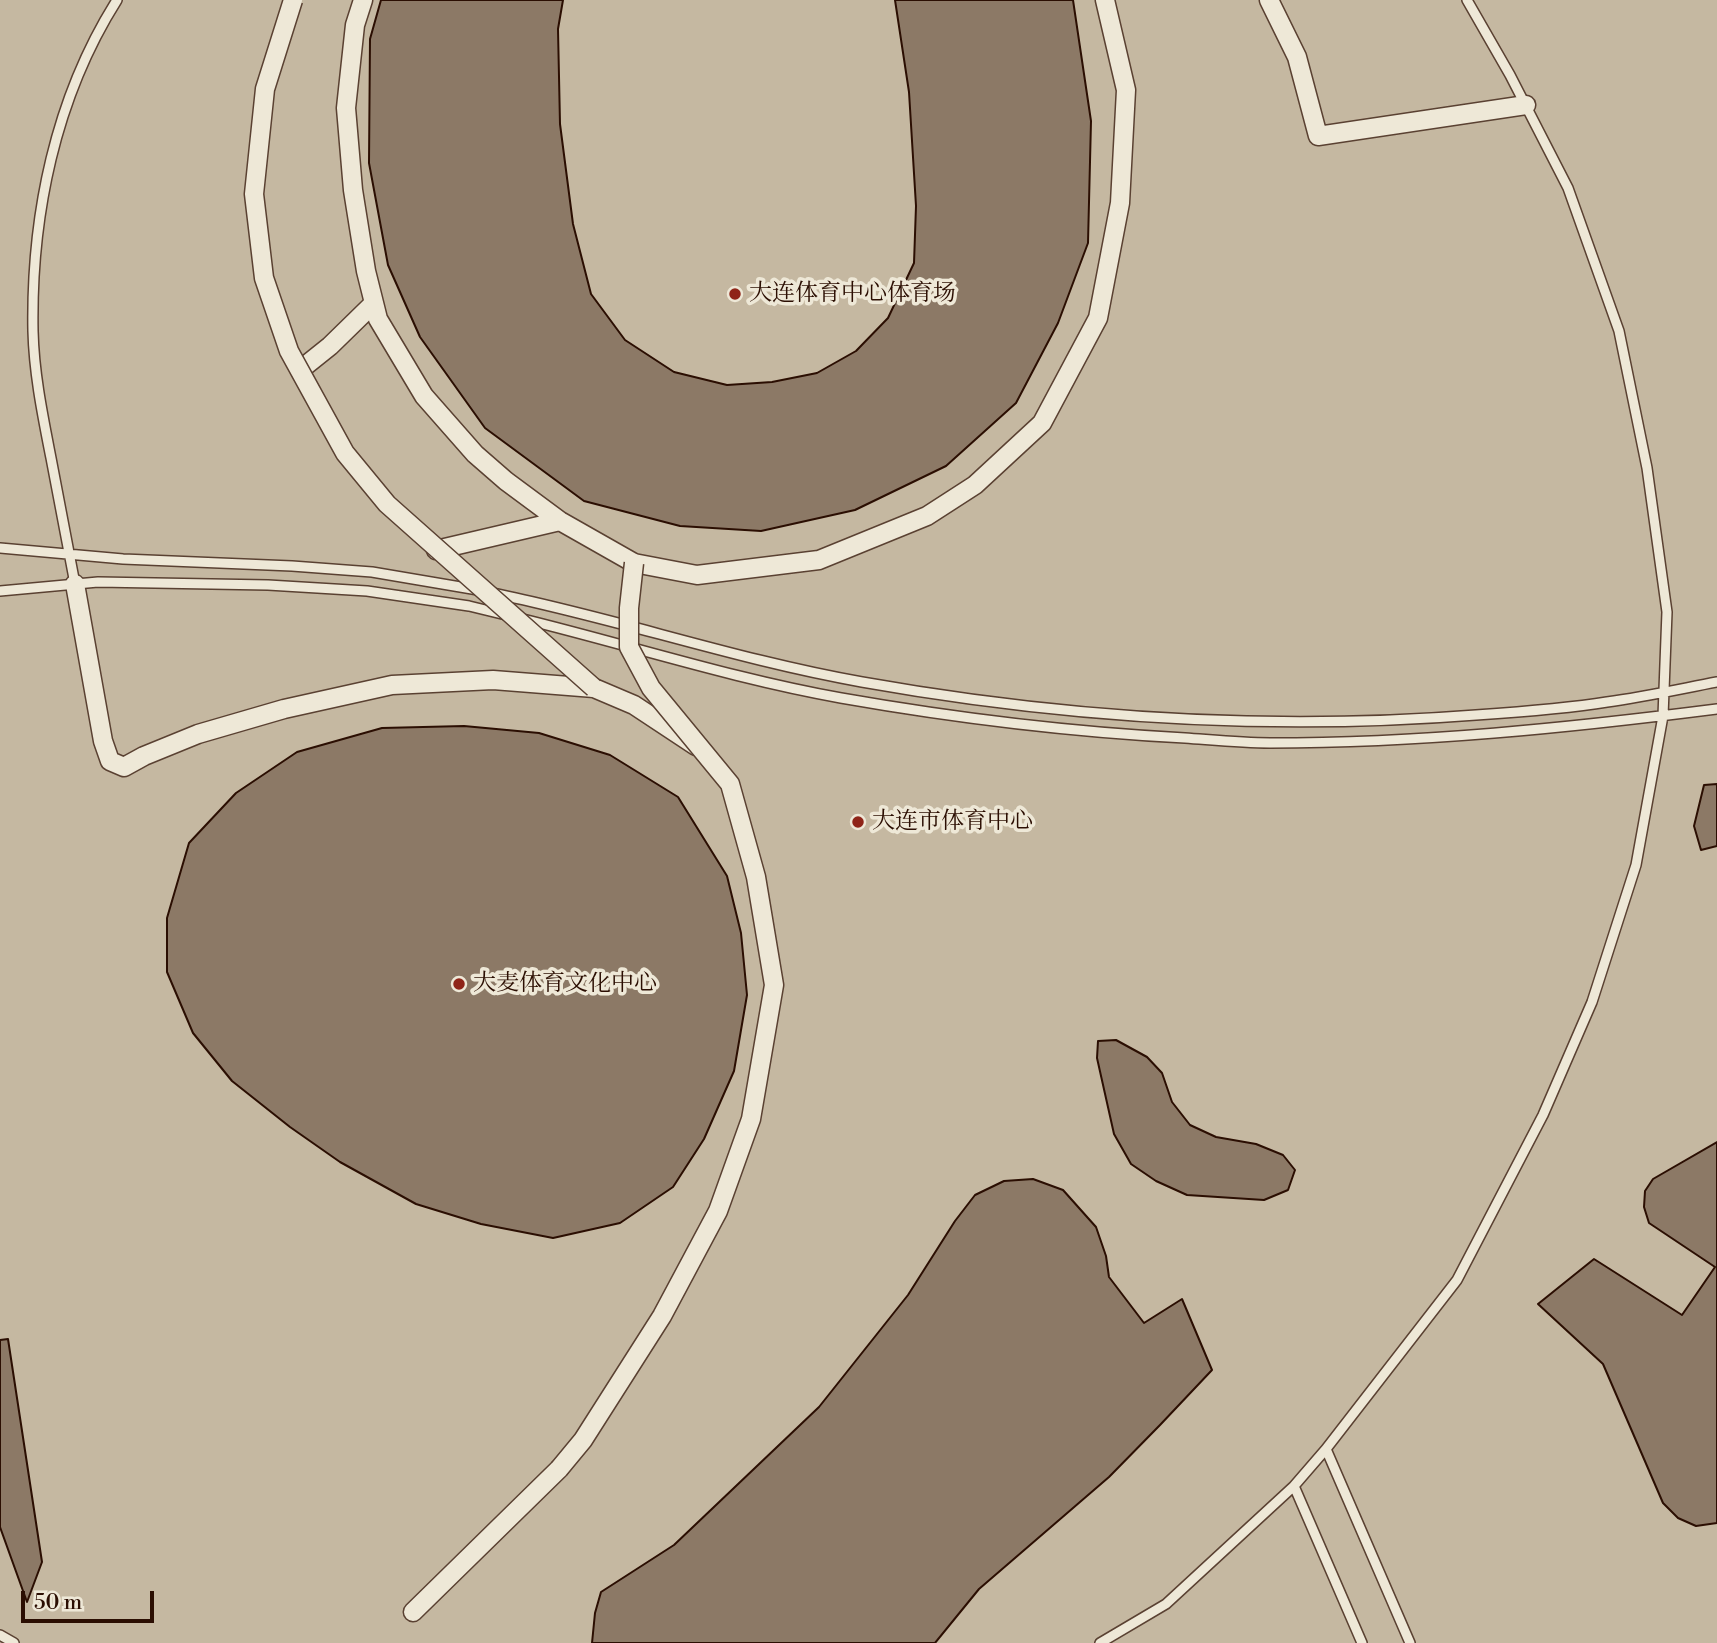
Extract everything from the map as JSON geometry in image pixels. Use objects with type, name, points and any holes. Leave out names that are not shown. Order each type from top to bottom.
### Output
[{"type":"street","points":[[293,0],[265,89],[254,194],[264,278],[289,351],[345,453],[387,504],[436,550],[476,582],[540,643],[594,688],[634,705],[696,746]]},
{"type":"street","points":[[363,0],[355,25],[346,108],[353,190],[366,271],[378,319],[424,396],[475,454],[506,481],[560,521],[634,562],[696,575],[819,560],[927,516],[975,485],[1042,423],[1098,318],[1120,203],[1126,90],[1105,0]]},
{"type":"street","points":[[1269,0],[1297,57],[1318,136],[1526,105]]},
{"type":"street","points":[[300,370],[330,346],[374,303]]},
{"type":"street","points":[[436,550],[560,521]]},
{"type":"street","points":[[413,1612],[559,1469],[583,1440],[662,1316],[718,1211],[751,1119],[774,985],[756,877],[730,784],[696,746],[651,688],[629,647],[629,608],[634,562]]},
{"type":"street","points":[[75,584],[103,741],[110,761],[124,767],[198,734],[284,709],[392,685],[493,680],[594,688]]},
{"type":"lane","points":[[75,584],[41,408],[33,333],[37,227],[61,118],[101,26],[117,0]]},
{"type":"lane","points":[[1100,1643],[1166,1604],[1294,1486],[1326,1449],[1457,1280],[1543,1115],[1592,1002],[1636,865],[1663,716],[1667,611],[1647,468],[1619,331],[1568,188],[1468,0]]},
{"type":"lane","points":[[0,548],[123,559],[372,572],[549,604],[771,663],[859,681],[959,698],[1065,711],[1270,722],[1363,721],[1526,712],[1606,703],[1717,682]]},
{"type":"lane","points":[[0,591],[124,581],[367,591],[456,604],[838,698],[953,717],[1062,730],[1266,743],[1352,742],[1530,732],[1717,709]]},
{"type":"lane","points":[[1326,1449],[1410,1643]]},
{"type":"lane","points":[[1294,1486],[1362,1643]]},
{"type":"lane","points":[[0,1635],[14,1643]]},
{"type":"shaded area","name":"大连市体育中心","points":[[0,0],[1717,0],[1717,1643],[0,1643]]},
{"type":"building","name":"大连体育中心体育场","points":[[381,0],[563,0],[558,29],[560,124],[573,224],[591,294],[625,340],[674,372],[727,385],[772,382],[817,373],[856,351],[888,318],[914,263],[916,206],[909,92],[895,0],[1073,0],[1091,121],[1088,243],[1058,323],[1016,403],[946,466],[855,510],[761,531],[680,526],[584,501],[485,428],[420,337],[388,265],[369,163],[370,39]]},
{"type":"building","name":"大麦体育文化中心","points":[[464,726],[539,733],[610,755],[678,797],[727,876],[741,933],[747,995],[734,1071],[704,1139],[673,1187],[620,1223],[553,1238],[481,1224],[416,1204],[340,1162],[232,1081],[193,1033],[167,972],[167,918],[189,843],[236,793],[297,752],[382,728]]},
{"type":"building","points":[[1717,784],[1717,846],[1701,850],[1694,826],[1704,785]]},
{"type":"building","points":[[1116,1040],[1147,1057],[1162,1073],[1172,1102],[1190,1125],[1216,1137],[1256,1144],[1283,1155],[1295,1170],[1288,1190],[1264,1200],[1187,1195],[1156,1181],[1131,1164],[1114,1134],[1097,1058],[1098,1041]]},
{"type":"building","points":[[1717,1142],[1717,1523],[1696,1526],[1678,1518],[1663,1503],[1603,1364],[1538,1304],[1594,1259],[1682,1315],[1715,1267],[1649,1223],[1644,1207],[1645,1191],[1653,1179]]},
{"type":"building","points":[[1033,1179],[1063,1190],[1096,1227],[1106,1256],[1109,1277],[1144,1323],[1182,1299],[1212,1370],[1160,1425],[1109,1477],[979,1589],[935,1643],[592,1643],[595,1613],[601,1592],[674,1545],[819,1407],[908,1295],[955,1221],[975,1195],[1004,1181]]},
{"type":"building","points":[[8,1339],[42,1562],[27,1602],[0,1527],[0,1340]]},
{"type":"place","name":"大连体育中心体育场","points":[[735,294]]},
{"type":"place","name":"大连市体育中心","points":[[858,822]]},
{"type":"place","name":"大麦体育文化中心","points":[[459,984]]}]
